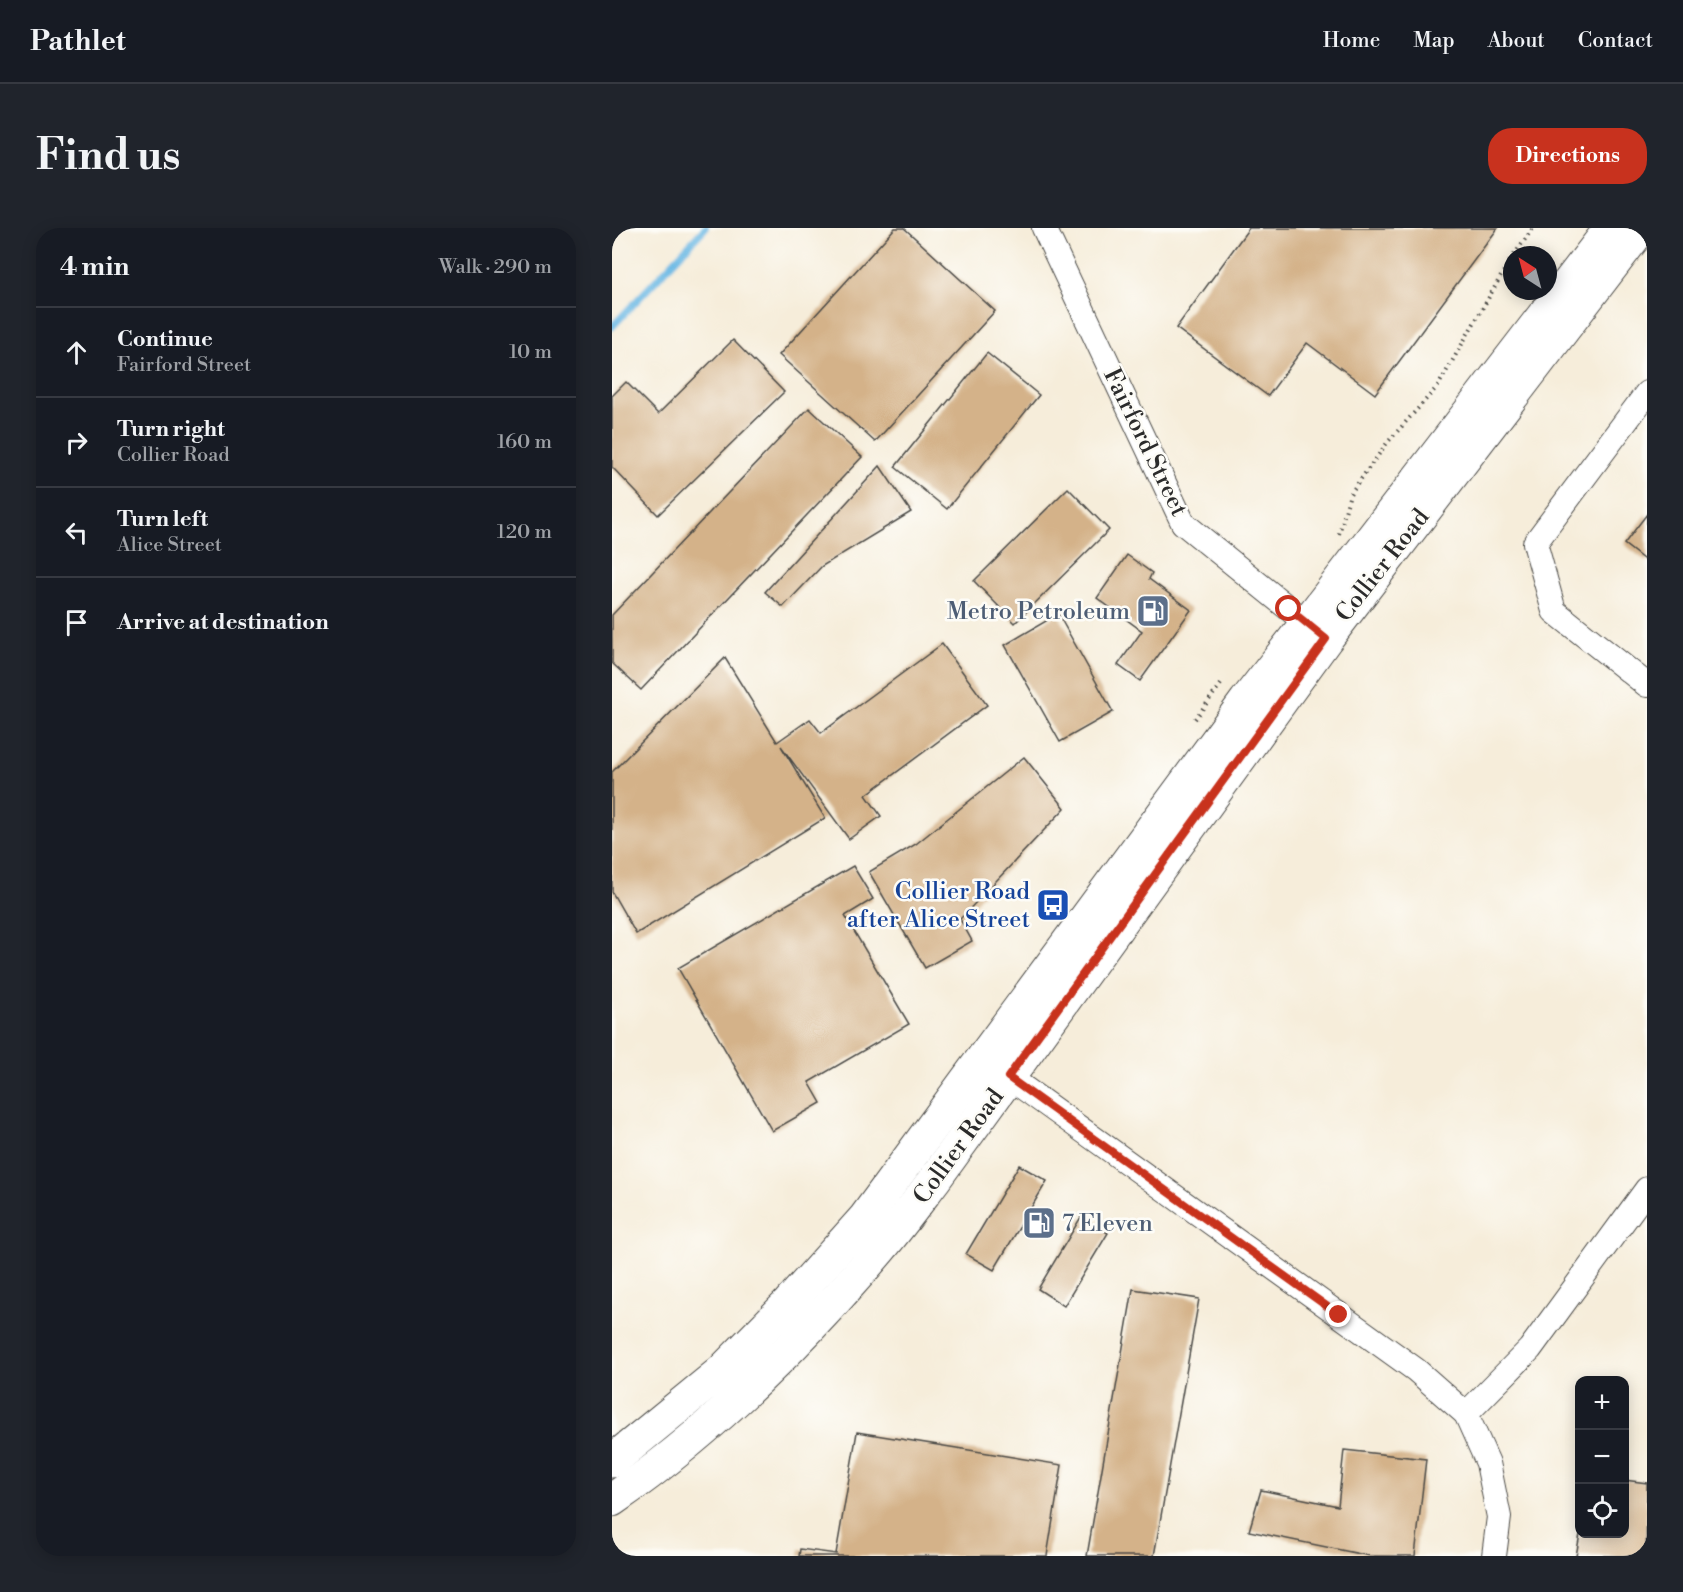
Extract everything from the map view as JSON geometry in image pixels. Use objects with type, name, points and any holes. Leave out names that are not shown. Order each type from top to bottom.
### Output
[{"type":"main road","name":"Collier Road","points":[[612,1500],[710,1425],[798,1342],[876,1254],[934,1180],[1008,1077],[1317,631],[1611,228]]},
{"type":"main road","name":"Collier Road","points":[[612,1461],[722,1371],[789,1303],[865,1218],[1232,720],[1317,631],[1641,228]]},
{"type":"street","name":"Fairford Street","points":[[1044,228],[1184,523],[1317,631]]},
{"type":"street","points":[[1647,393],[1534,543],[1554,611],[1647,685]]},
{"type":"street","points":[[983,1058],[1416,1370],[1466,1414],[1488,1462],[1499,1516],[1494,1556]]},
{"type":"street","points":[[1466,1414],[1530,1349],[1647,1189]]},
{"type":"path","points":[[1520,246],[1533,228]]},
{"type":"path","points":[[1339,536],[1350,494],[1387,443],[1438,386],[1503,273]]},
{"type":"path","points":[[1191,724],[1222,683]]},
{"type":"building","points":[[895,228],[904,228],[995,311],[875,442],[779,355]]},
{"type":"building","points":[[1249,228],[1498,228],[1375,394],[1307,343],[1268,396],[1176,328]]},
{"type":"building","points":[[733,340],[784,392],[658,515],[612,467],[612,396],[626,382],[658,414]]},
{"type":"building","points":[[987,353],[1039,395],[947,509],[895,467]]},
{"type":"building","points":[[809,408],[862,457],[641,690],[612,663],[612,615]]},
{"type":"building","points":[[880,466],[911,512],[822,566],[783,607],[765,592]]},
{"type":"building","points":[[1068,488],[1109,530],[1015,623],[974,581]]},
{"type":"building","points":[[1647,514],[1647,562],[1624,544]]},
{"type":"building","points":[[1127,555],[1152,573],[1149,579],[1191,610],[1140,681],[1118,665],[1142,631],[1097,598]]},
{"type":"building","points":[[1058,614],[1113,712],[1060,742],[1005,645]]},
{"type":"building","points":[[942,644],[987,705],[866,795],[881,816],[849,839],[781,746],[825,818],[636,934],[612,892],[612,772],[725,658],[777,742],[810,719],[821,733]]},
{"type":"building","points":[[1024,757],[1065,808],[960,919],[972,941],[925,968],[869,872],[916,844]]},
{"type":"building","points":[[853,866],[873,899],[845,916],[909,1024],[809,1082],[821,1103],[772,1131],[678,968]]},
{"type":"building","points":[[1019,1165],[1047,1181],[994,1270],[966,1254]]},
{"type":"building","points":[[1081,1217],[1108,1233],[1064,1306],[1038,1289]]},
{"type":"building","points":[[1133,1289],[1199,1299],[1154,1556],[1087,1556]]},
{"type":"building","points":[[857,1432],[1062,1465],[1047,1556],[799,1556],[800,1549],[836,1554]]},
{"type":"building","points":[[1344,1450],[1426,1459],[1415,1556],[1370,1556],[1249,1531],[1261,1490],[1338,1506]]},
{"type":"building","points":[[1629,1481],[1647,1483],[1646,1556],[1576,1556],[1579,1538],[1629,1538]]},
{"type":"waterway","points":[[612,327],[705,228]]},
{"type":"place","name":"Metro Petroleum","points":[[1153,611]]},
{"type":"place","name":"Collier Road after Alice Street","points":[[1053,905]]},
{"type":"place","name":"7 Eleven","points":[[1039,1223]]},
{"type":"route","points":[[1289,609],[1326,639],[1008,1077],[1339,1315]]}]
